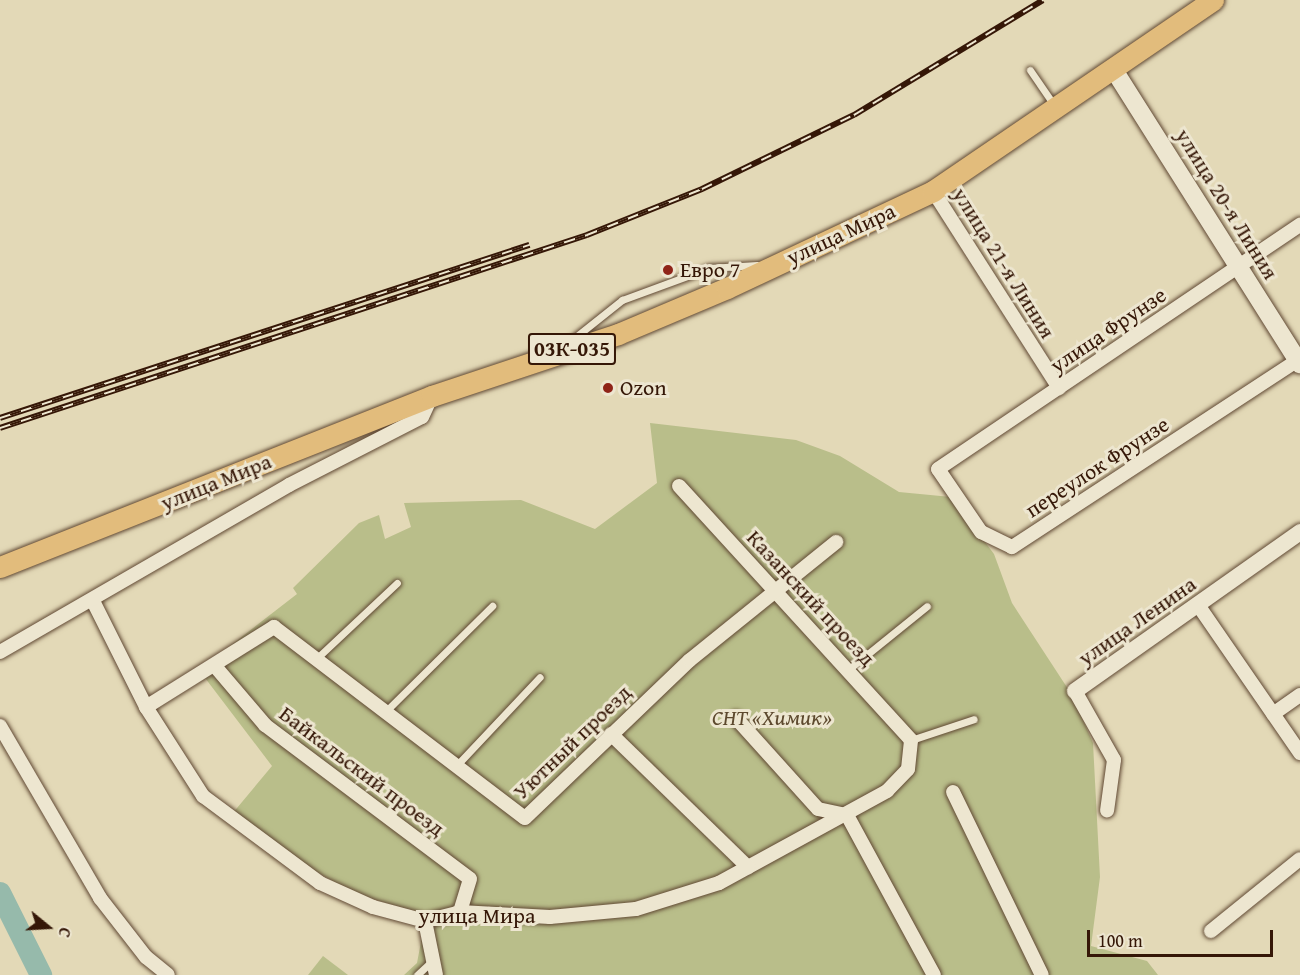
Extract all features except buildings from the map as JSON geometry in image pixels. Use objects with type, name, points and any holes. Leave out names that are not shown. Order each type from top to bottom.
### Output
[{"type":"main road","name":"улица Мира","points":[[0,567],[432,396],[618,334],[783,262],[933,191],[1114,70],[1213,0]]},
{"type":"main road","name":"улица 20-я Линия","points":[[1114,70],[1299,362]]},
{"type":"street","name":"улица 21-я Линия","points":[[933,191],[1059,388]]},
{"type":"street","name":"улица Фрунзе","points":[[938,469],[1300,225]]},
{"type":"street","name":"переулок Фрунзе","points":[[938,469],[981,532],[1012,548],[1299,362]]},
{"type":"street","name":"улица Мира","points":[[0,652],[93,601],[289,485],[422,417],[432,396]]},
{"type":"street","name":"Казанский проезд","points":[[679,486],[912,740]]},
{"type":"street","name":"улица Ленина","points":[[1107,811],[1114,760],[1075,691],[1300,532]]},
{"type":"street","name":"Уютный проезд","points":[[214,665],[274,627],[525,818],[610,734],[690,660],[776,593],[836,542]]},
{"type":"street","name":"улица Мира","points":[[93,601],[146,707],[203,796],[246,832],[320,883],[373,907],[425,921],[460,912],[550,917],[636,909],[685,898],[748,867],[887,791],[908,769],[912,740]]},
{"type":"street","points":[[1198,605],[1300,753]]},
{"type":"street","points":[[146,707],[214,665]]},
{"type":"street","name":"Байкальский проезд","points":[[214,665],[265,725],[470,879],[460,912]]},
{"type":"street","points":[[1273,714],[1300,695]]},
{"type":"street","points":[[736,718],[818,809],[847,814],[934,975]]},
{"type":"street","points":[[0,726],[100,898],[146,957],[168,975]]},
{"type":"street","points":[[610,734],[748,867]]},
{"type":"street","points":[[953,792],[1037,974]]},
{"type":"street","points":[[1211,932],[1300,859]]},
{"type":"street","points":[[425,921],[435,975]]},
{"type":"lane","points":[[1030,70],[1056,108]]},
{"type":"lane","points":[[553,355],[622,300],[709,268],[783,262]]},
{"type":"lane","points":[[316,659],[397,583]]},
{"type":"lane","points":[[385,712],[492,606]]},
{"type":"lane","points":[[849,669],[927,606]]},
{"type":"lane","points":[[456,766],[540,677]]},
{"type":"lane","points":[[912,740],[974,719]]},
{"type":"lane","points":[[417,975],[432,961]]},
{"type":"green space","name":"СНТ «Химик»","points":[[650,423],[796,440],[840,456],[899,492],[951,497],[994,554],[1012,603],[1072,695],[1093,743],[1100,877],[1091,946],[1147,961],[1158,975],[404,975],[417,963],[425,921],[417,912],[356,894],[281,852],[232,814],[272,766],[199,670],[297,594],[293,588],[359,523],[379,515],[385,539],[411,527],[404,503],[521,500],[595,529],[657,483]]},
{"type":"green space","points":[[323,956],[348,975],[308,975]]},
{"type":"waterway","points":[[0,893],[41,975]]},
{"type":"railway","points":[[0,428],[587,235],[702,189],[854,115],[1043,0]]},
{"type":"railway","points":[[0,418],[529,245]]},
{"type":"place","name":"Евро 7","points":[[668,270]]},
{"type":"place","name":"Ozon","points":[[608,388]]}]
